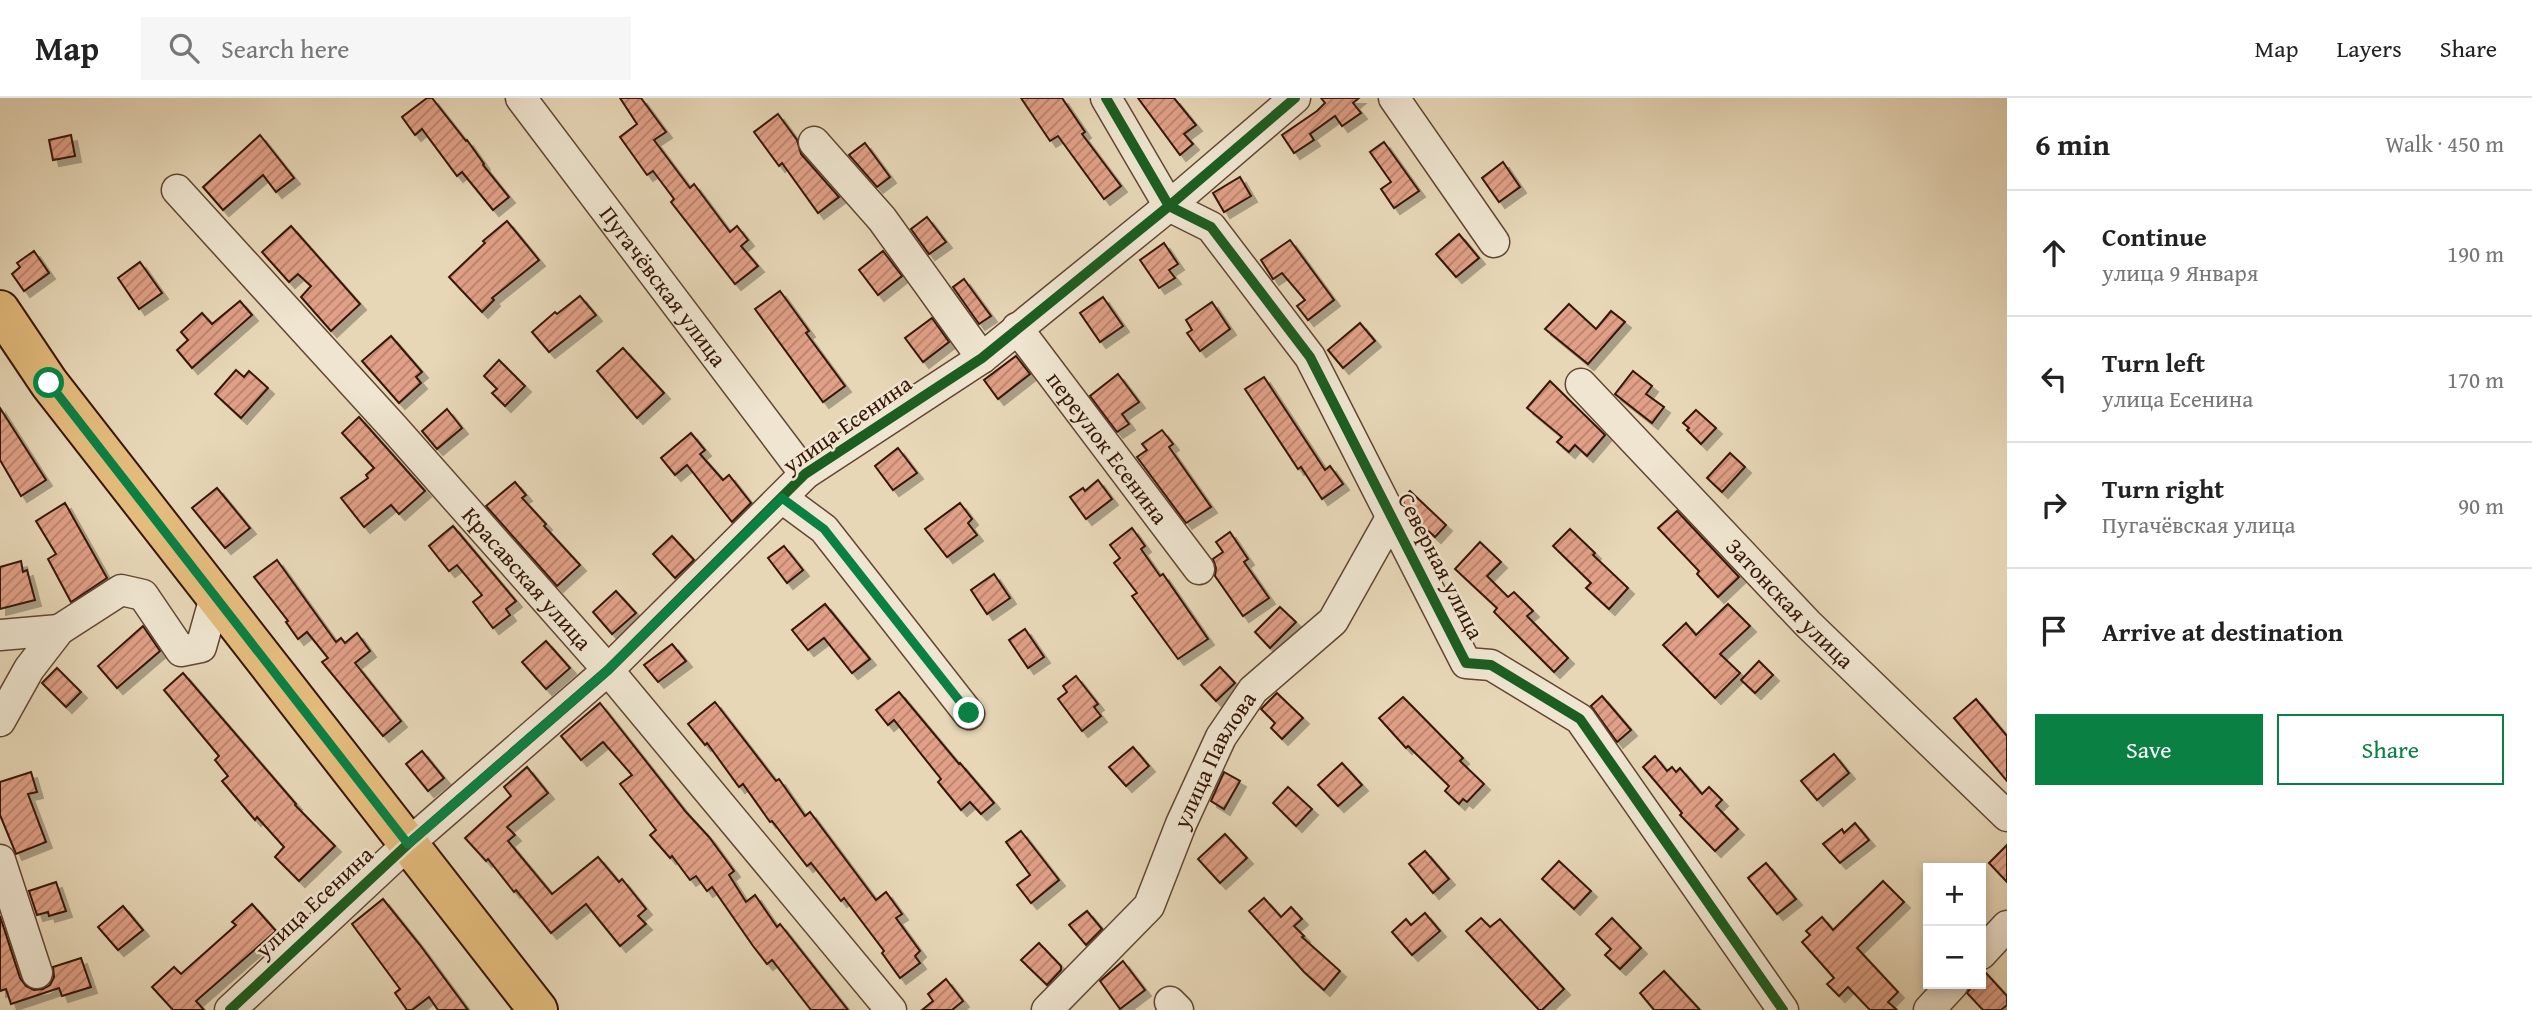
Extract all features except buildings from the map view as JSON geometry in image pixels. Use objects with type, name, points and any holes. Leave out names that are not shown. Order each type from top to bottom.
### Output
[{"type":"main road","points":[[0,310],[49,383],[538,1010]]},
{"type":"street","name":"Пугачёвская улица","points":[[522,98],[805,474]]},
{"type":"street","points":[[1106,98],[1169,206]]},
{"type":"street","name":"улица Есенина","points":[[234,1008],[408,844],[608,670],[805,474],[982,358],[1169,206],[1295,98]]},
{"type":"street","points":[[1394,98],[1494,242]]},
{"type":"street","points":[[814,142],[882,219],[982,358]]},
{"type":"street","name":"Красавская улица","points":[[177,190],[608,670],[891,1010]]},
{"type":"street","name":"Северная улица","points":[[1169,206],[1212,227],[1310,357],[1466,663],[1490,665],[1580,719],[1783,1010]]},
{"type":"street","name":"переулок Есенина","points":[[1017,328],[1199,569]]},
{"type":"street","name":"Затонская улица","points":[[1581,384],[1808,624],[2007,816]]},
{"type":"street","points":[[782,498],[824,529],[969,713]]},
{"type":"street","name":"улица Павлова","points":[[1047,1010],[1149,906],[1181,824],[1221,737],[1253,691],[1333,621],[1392,516]]},
{"type":"street","points":[[0,721],[29,669],[59,630],[121,590],[143,594],[181,651],[201,647],[215,597]]},
{"type":"street","points":[[0,635],[59,630]]},
{"type":"street","points":[[0,860],[37,973]]},
{"type":"street","points":[[1986,949],[2007,926]]},
{"type":"street","points":[[1928,1010],[1948,989]]},
{"type":"cycle path","points":[[1106,98],[1169,206],[1211,227],[1310,357],[1466,663],[1491,665],[1580,719],[1783,1010]]},
{"type":"cycle path","points":[[230,1010],[408,844],[608,670],[805,474],[982,358],[1169,206],[1295,98]]},
{"type":"route","points":[[49,383],[408,844],[608,670],[782,498],[824,529],[969,713]]}]
